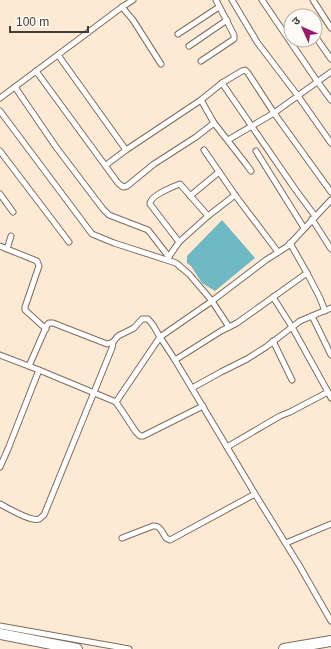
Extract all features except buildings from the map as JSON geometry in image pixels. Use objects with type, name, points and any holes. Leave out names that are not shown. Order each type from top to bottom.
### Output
[{"type":"highway","points":[[0,634],[76,649]]},
{"type":"highway","points":[[0,641],[41,649]]},
{"type":"highway","points":[[284,649],[331,641]]},
{"type":"street","points":[[0,98],[133,0]]},
{"type":"street","points":[[201,60],[234,39],[234,35],[216,0]]},
{"type":"street","points":[[232,0],[256,42],[298,96],[331,143]]},
{"type":"street","points":[[262,0],[283,27]]},
{"type":"street","points":[[312,0],[331,26]]},
{"type":"street","points":[[122,7],[133,20],[161,64]]},
{"type":"street","points":[[178,34],[219,7]]},
{"type":"street","points":[[189,46],[227,20]]},
{"type":"street","points":[[297,48],[317,81],[331,100]]},
{"type":"street","points":[[323,48],[331,59]]},
{"type":"street","points":[[58,55],[126,150]]},
{"type":"street","points":[[106,165],[201,100],[222,83],[245,70],[331,192]]},
{"type":"street","points":[[36,71],[123,187],[127,186],[154,164],[196,137],[214,123]]},
{"type":"street","points":[[228,140],[274,113],[331,72]]},
{"type":"street","points":[[222,83],[295,189],[314,218],[331,249]]},
{"type":"street","points":[[15,87],[56,147],[103,209],[109,215],[148,230],[168,259]]},
{"type":"street","points":[[201,100],[214,123],[251,171]]},
{"type":"street","points":[[0,111],[92,234],[114,243],[168,259],[176,263],[189,274],[212,301],[229,327]]},
{"type":"street","points":[[0,150],[69,242]]},
{"type":"street","points":[[204,150],[235,195],[278,252]]},
{"type":"street","points":[[256,151],[304,228]]},
{"type":"street","points":[[190,196],[219,172]]},
{"type":"street","points":[[179,242],[150,204],[153,198],[180,184],[208,216]]},
{"type":"street","points":[[0,194],[13,212]]},
{"type":"street","points":[[168,259],[179,242],[208,216],[235,195]]},
{"type":"street","points":[[116,402],[160,337],[212,301],[290,243],[331,200]]},
{"type":"street","points":[[7,249],[11,236]]},
{"type":"street","points":[[290,243],[307,272],[325,310]]},
{"type":"street","points":[[0,246],[37,261],[39,266],[25,310],[46,328]]},
{"type":"street","points":[[175,360],[221,331],[237,323],[307,272]]},
{"type":"street","points":[[273,297],[292,327],[331,398]]},
{"type":"street","points":[[192,388],[247,359],[300,322],[331,308]]},
{"type":"street","points":[[312,316],[331,355]]},
{"type":"street","points":[[0,504],[34,519],[39,519],[44,515],[112,348],[113,342],[118,336],[134,328],[142,319],[148,319],[175,360],[255,494],[300,565],[331,621]]},
{"type":"street","points":[[29,366],[49,323],[53,323],[107,344],[113,342]]},
{"type":"street","points":[[273,342],[292,380]]},
{"type":"street","points":[[0,355],[116,402],[140,436],[143,436],[203,406]]},
{"type":"street","points":[[0,467],[39,370]]},
{"type":"street","points":[[228,447],[280,416],[328,392]]},
{"type":"street","points":[[122,538],[155,526],[160,529],[166,538],[170,540],[255,494]]},
{"type":"street","points":[[286,543],[331,524]]},
{"type":"street","points":[[0,626],[129,649]]},
{"type":"water","points":[[222,220],[255,258],[215,291],[202,283],[191,266],[187,263],[187,256]]}]
